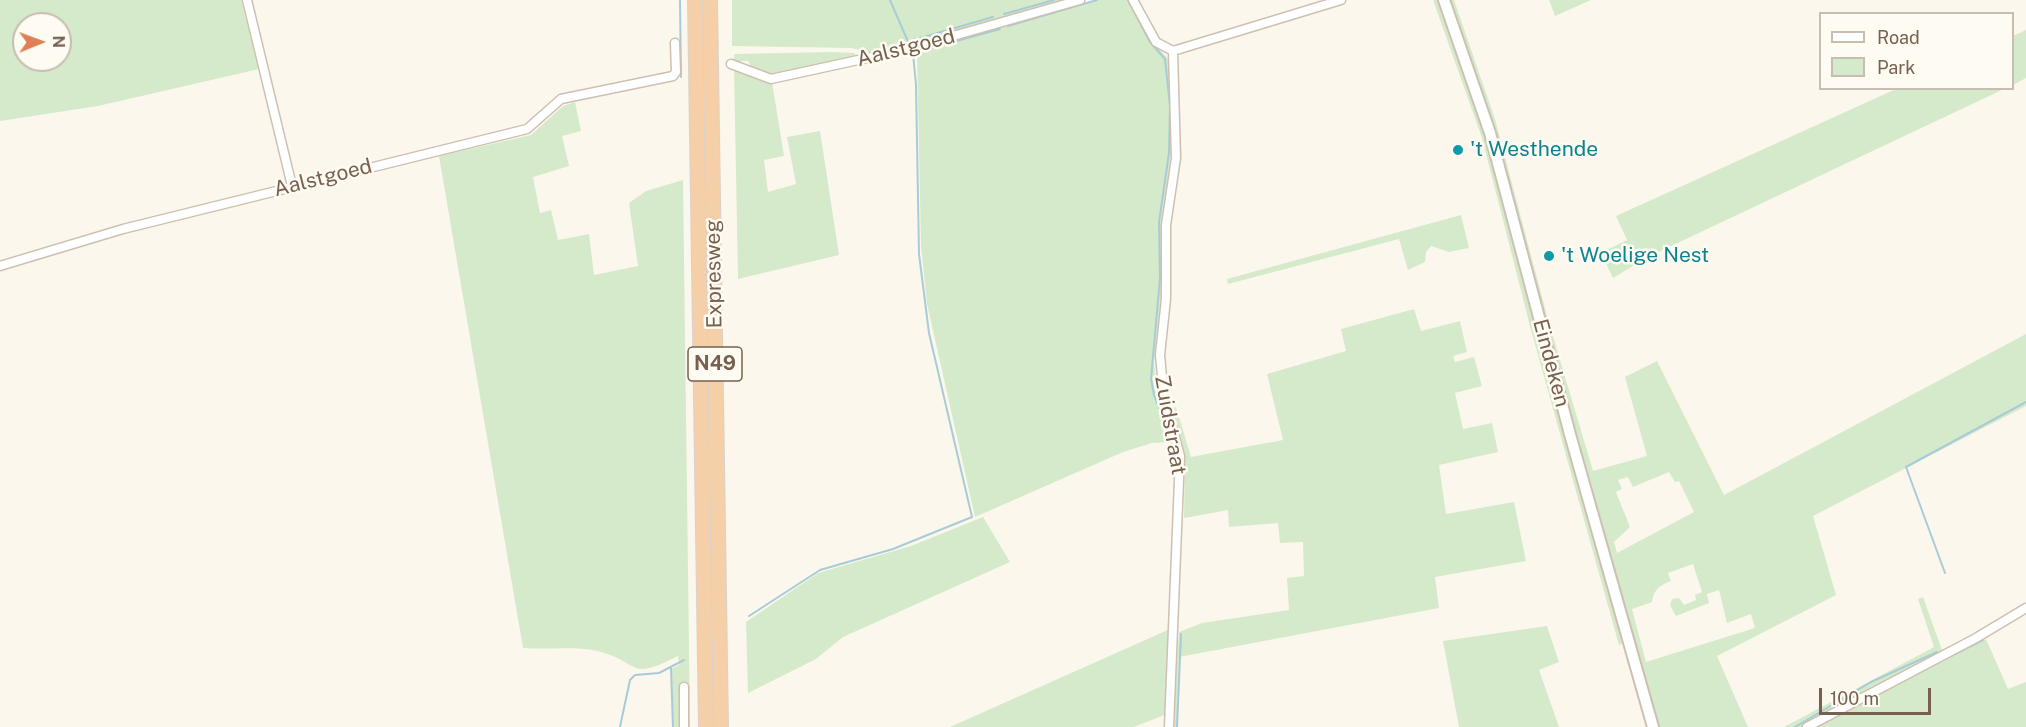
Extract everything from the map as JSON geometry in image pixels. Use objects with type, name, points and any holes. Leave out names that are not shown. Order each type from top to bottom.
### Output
[{"type":"highway","name":"Expresweg","points":[[695,0],[706,727]]},
{"type":"highway","name":"Expresweg","points":[[710,0],[721,727]]},
{"type":"street","points":[[247,0],[292,186]]},
{"type":"street","name":"Aalstgoed","points":[[730,64],[771,79],[904,50],[1080,0]]},
{"type":"street","points":[[1133,0],[1156,42],[1173,51],[1341,0]]},
{"type":"street","name":"Eindeken","points":[[1444,0],[1490,133],[1571,438],[1653,727]]},
{"type":"street","name":"Aalstgoed","points":[[0,266],[123,229],[527,129],[561,99],[673,76],[676,72],[675,43]]},
{"type":"street","name":"Zuidstraat","points":[[1169,727],[1180,456],[1164,398],[1160,355],[1166,299],[1166,225],[1176,158],[1173,51]]},
{"type":"street","points":[[1807,727],[1976,638],[2026,608]]},
{"type":"street","points":[[684,687],[684,727]]},
{"type":"green space","points":[[0,0],[241,0],[259,69],[98,106],[0,121]]},
{"type":"green space","points":[[732,0],[1070,0],[904,47],[875,53],[851,48],[732,46]]},
{"type":"green space","points":[[1096,0],[1127,0],[1146,34],[1171,64],[1173,137],[1161,230],[1161,297],[1154,363],[1158,399],[1173,442],[1152,443],[1123,452],[975,517],[927,304],[921,246],[917,53]]},
{"type":"green space","points":[[1433,0],[1440,0],[1475,95],[1625,643],[1619,645],[1531,330],[1482,138]]},
{"type":"green space","points":[[1448,0],[1454,0],[1495,119],[1547,316],[1593,471],[1647,456],[1625,377],[1657,361],[1724,495],[2026,334],[2026,406],[1813,516],[1836,595],[1717,656],[1748,727],[1656,727],[1489,114]],"holes":[[[1669,472],[1675,482],[1679,481],[1694,512],[1617,553],[1614,542],[1630,527],[1616,492],[1622,489],[1618,480],[1628,477],[1633,487]],[[1693,564],[1702,592],[1695,595],[1696,600],[1684,605],[1679,598],[1672,599],[1670,605],[1676,616],[1709,603],[1707,594],[1719,590],[1727,623],[1751,614],[1755,628],[1646,662],[1632,609],[1652,602],[1658,588],[1671,581],[1668,573]]]},
{"type":"green space","points":[[1549,0],[1591,0],[1555,16]]},
{"type":"green space","points":[[2026,30],[2026,78],[2014,84],[2014,36]]},
{"type":"green space","points":[[855,53],[855,59],[771,76],[753,70],[748,61],[734,61],[734,54]]},
{"type":"green space","points":[[734,67],[751,76],[772,82],[784,156],[764,160],[768,192],[796,184],[787,137],[820,131],[839,255],[738,279]]},
{"type":"green space","points":[[1894,90],[2002,90],[1650,256],[1613,278],[1601,253],[1627,240],[1616,216]]},
{"type":"green space","points":[[575,102],[581,131],[562,136],[569,166],[533,177],[540,213],[551,210],[558,240],[589,234],[594,275],[638,266],[629,203],[646,191],[683,180],[690,727],[672,727],[671,669],[679,665],[678,656],[650,668],[641,669],[597,651],[523,648],[439,156],[531,135],[563,106]]},
{"type":"green space","points":[[1461,215],[1469,248],[1449,252],[1431,246],[1426,252],[1425,262],[1408,270],[1399,239],[1228,284],[1227,279]]},
{"type":"green space","points":[[1414,309],[1421,331],[1460,321],[1467,352],[1453,356],[1455,362],[1474,357],[1482,386],[1455,393],[1463,429],[1492,423],[1498,452],[1439,465],[1446,514],[1514,502],[1526,561],[1435,577],[1439,608],[1179,657],[1177,727],[1173,727],[1179,632],[1202,623],[1289,610],[1287,578],[1304,576],[1303,542],[1280,543],[1278,523],[1229,527],[1228,510],[1184,518],[1185,459],[1170,409],[1176,407],[1191,457],[1283,440],[1267,374],[1346,351],[1341,329]]},
{"type":"green space","points":[[983,517],[1010,562],[843,637],[816,659],[748,693],[746,622],[818,573],[911,546]]},
{"type":"green space","points":[[1923,597],[1942,650],[1803,727],[1784,727],[1934,647],[1918,599]]},
{"type":"green space","points":[[1547,626],[1559,662],[1539,670],[1559,727],[1459,727],[1443,641]]},
{"type":"green space","points":[[1170,629],[1167,714],[1134,727],[950,727]]},
{"type":"green space","points":[[1986,639],[2008,689],[2026,682],[2026,727],[1815,727]]},
{"type":"waterway","points":[[680,0],[681,77]]},
{"type":"waterway","points":[[749,616],[820,570],[893,549],[972,517],[929,333],[919,254],[916,85],[913,53],[890,0]]},
{"type":"waterway","points":[[1004,14],[1054,0]]},
{"type":"waterway","points":[[1008,26],[1097,0]]},
{"type":"waterway","points":[[1128,0],[1150,42],[1165,59],[1170,106],[1169,153],[1159,222],[1160,278],[1151,379],[1154,395],[1170,434]]},
{"type":"waterway","points":[[910,41],[993,17]]},
{"type":"waterway","points":[[913,53],[1000,29]]},
{"type":"waterway","points":[[1945,573],[1906,467],[2026,402]]},
{"type":"waterway","points":[[1177,727],[1181,634]]},
{"type":"waterway","points":[[1949,657],[1983,640]]},
{"type":"waterway","points":[[1795,727],[1871,682],[1937,652]]},
{"type":"waterway","points":[[620,727],[630,680],[635,675],[659,673],[684,660]]},
{"type":"waterway","points":[[671,667],[673,727]]},
{"type":"waterway","points":[[1817,727],[1825,722]]},
{"type":"place","name":"'t Westhende","points":[[1458,150]]},
{"type":"place","name":"'t Woelige Nest","points":[[1549,256]]}]
